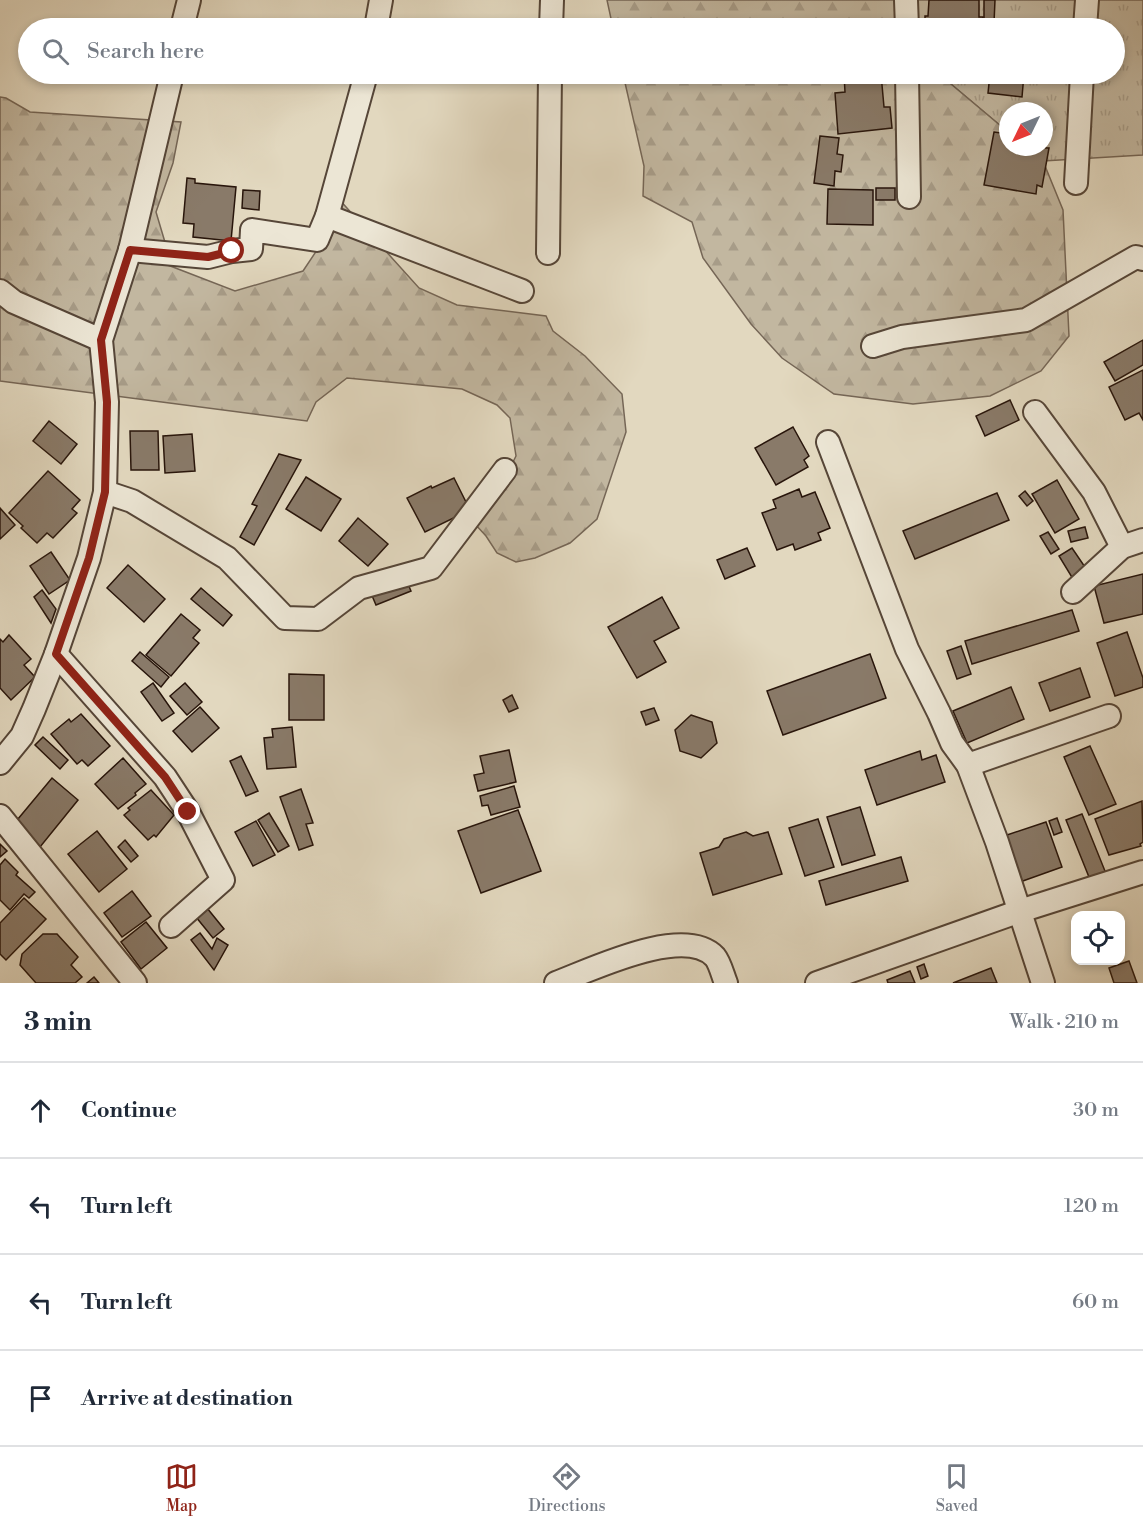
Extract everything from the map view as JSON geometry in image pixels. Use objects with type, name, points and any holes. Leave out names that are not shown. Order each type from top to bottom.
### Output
[{"type":"street","points":[[184,18],[189,0]]},
{"type":"street","points":[[378,18],[381,0]]},
{"type":"street","points":[[551,18],[552,0]]},
{"type":"street","points":[[906,0],[907,18]]},
{"type":"street","points":[[1086,18],[1087,0]]},
{"type":"street","points":[[0,763],[22,736],[56,654],[89,558],[105,492],[107,402],[101,340],[130,250],[170,84]]},
{"type":"street","points":[[130,250],[208,257],[251,249],[252,230],[317,240],[327,216],[363,84]]},
{"type":"street","points":[[548,253],[550,84]]},
{"type":"street","points":[[907,84],[909,197]]},
{"type":"street","points":[[1076,183],[1081,84]]},
{"type":"street","points":[[327,216],[522,291]]},
{"type":"street","points":[[873,346],[902,337],[1026,320],[1136,257],[1143,259]]},
{"type":"street","points":[[0,291],[14,302],[101,340]]},
{"type":"street","points":[[1035,412],[1133,544],[1073,592]]},
{"type":"street","points":[[828,442],[907,649],[952,743],[968,765],[997,842],[1043,983]]},
{"type":"street","points":[[105,492],[132,501],[227,558],[285,618],[318,619],[360,588],[431,568],[505,470]]},
{"type":"street","points":[[56,654],[165,777],[188,812],[223,880],[171,926]]},
{"type":"street","points":[[968,765],[1109,716]]},
{"type":"street","points":[[0,816],[135,983]]},
{"type":"street","points":[[816,983],[1020,911],[1143,872]]},
{"type":"street","points":[[556,983],[643,951],[669,945],[696,946],[715,958],[726,983]]},
{"type":"green space","points":[[607,0],[905,0],[906,18],[611,18]]},
{"type":"green space","points":[[905,0],[1143,0],[1143,155],[1043,161],[1037,156],[1053,156],[1053,102],[999,102],[999,124],[951,84],[1125,84],[1125,18],[906,18]]},
{"type":"green space","points":[[625,84],[951,84],[999,124],[999,156],[1037,156],[1043,161],[1063,210],[1069,336],[1041,371],[990,396],[913,404],[834,394],[782,358],[751,324],[703,258],[692,222],[643,196],[644,166]]},
{"type":"green space","points":[[0,97],[30,112],[181,122],[173,163],[156,212],[167,249],[160,262],[235,291],[303,271],[321,244],[337,197],[419,288],[457,305],[546,316],[553,331],[585,356],[622,394],[626,432],[597,519],[570,543],[535,558],[516,562],[497,553],[474,523],[516,456],[510,418],[497,405],[462,389],[347,378],[316,402],[307,421],[0,381]]},
{"type":"building","points":[[929,0],[979,0],[979,17],[983,17],[925,18],[928,16]]},
{"type":"building","points":[[984,0],[995,0],[994,18],[984,18]]},
{"type":"building","points":[[845,84],[882,84],[884,107],[890,107],[892,128],[838,134],[835,93],[845,92]]},
{"type":"building","points":[[989,84],[1023,84],[1022,97],[988,93]]},
{"type":"building","points":[[994,132],[999,133],[999,156],[1048,156],[1042,187],[1037,185],[1036,194],[984,185]]},
{"type":"building","points":[[820,136],[839,138],[837,154],[843,155],[841,172],[835,171],[834,186],[814,183]]},
{"type":"building","points":[[187,178],[195,179],[195,183],[236,187],[231,241],[193,237],[194,224],[183,223]]},
{"type":"building","points":[[876,188],[895,188],[895,200],[876,200]]},
{"type":"building","points":[[828,189],[873,190],[873,225],[827,224]]},
{"type":"building","points":[[243,190],[260,191],[259,210],[242,208]]},
{"type":"building","points":[[1143,340],[1143,365],[1115,381],[1104,362]]},
{"type":"building","points":[[1143,370],[1143,420],[1139,413],[1125,420],[1109,387]]},
{"type":"building","points":[[1010,400],[1019,420],[985,436],[976,416]]},
{"type":"building","points":[[49,421],[77,444],[61,464],[33,441]]},
{"type":"building","points":[[793,427],[809,456],[804,460],[808,467],[776,485],[755,448]]},
{"type":"building","points":[[130,431],[158,431],[159,470],[131,470]]},
{"type":"building","points":[[192,434],[195,471],[165,473],[163,436]]},
{"type":"building","points":[[279,454],[301,460],[254,545],[240,537],[257,506],[252,504]]},
{"type":"building","points":[[48,471],[80,500],[72,509],[77,513],[53,538],[47,533],[37,543],[9,513]]},
{"type":"building","points":[[306,477],[341,499],[321,531],[286,509]]},
{"type":"building","points":[[454,478],[470,510],[425,532],[407,498]]},
{"type":"building","points":[[1057,480],[1079,519],[1055,533],[1032,494]]},
{"type":"building","points":[[799,489],[802,497],[815,492],[830,528],[818,533],[821,540],[795,550],[793,544],[777,550],[762,513],[776,508],[773,500]]},
{"type":"building","points":[[1025,491],[1033,501],[1027,506],[1019,496]]},
{"type":"building","points":[[997,493],[1009,520],[915,559],[903,531]]},
{"type":"building","points":[[0,508],[15,525],[0,539]]},
{"type":"building","points":[[358,518],[388,544],[368,566],[339,541]]},
{"type":"building","points":[[1085,527],[1088,538],[1071,542],[1068,531]]},
{"type":"building","points":[[1048,532],[1059,549],[1051,554],[1040,536]]},
{"type":"building","points":[[747,548],[755,566],[725,579],[717,560]]},
{"type":"building","points":[[1072,548],[1087,570],[1073,579],[1059,556]]},
{"type":"building","points":[[51,552],[70,580],[49,594],[30,566]]},
{"type":"building","points":[[128,565],[165,599],[144,622],[107,588]]},
{"type":"building","points":[[1143,574],[1143,614],[1104,623],[1094,586]]},
{"type":"building","points":[[405,577],[411,591],[376,605],[370,591]]},
{"type":"building","points":[[201,588],[232,615],[223,626],[191,599]]},
{"type":"building","points":[[42,590],[56,609],[51,623],[34,597]]},
{"type":"building","points":[[662,597],[679,628],[654,641],[666,662],[637,678],[608,627]]},
{"type":"building","points":[[1072,610],[1079,631],[972,664],[965,641]]},
{"type":"building","points":[[181,614],[200,630],[193,638],[199,643],[171,676],[146,655]]},
{"type":"building","points":[[1127,632],[1143,678],[1143,687],[1115,696],[1097,643]]},
{"type":"building","points":[[9,635],[31,659],[24,665],[35,677],[11,700],[0,688],[0,639],[3,642]]},
{"type":"building","points":[[961,646],[971,674],[957,679],[947,651]]},
{"type":"building","points":[[140,652],[169,677],[161,687],[132,661]]},
{"type":"building","points":[[870,654],[886,698],[783,735],[767,691]]},
{"type":"building","points":[[1080,668],[1090,697],[1050,711],[1039,683]]},
{"type":"building","points":[[289,674],[324,675],[324,720],[289,720]]},
{"type":"building","points":[[153,683],[174,713],[162,721],[141,692]]},
{"type":"building","points":[[185,683],[202,702],[187,715],[170,696]]},
{"type":"building","points":[[1011,687],[1024,719],[967,743],[953,711]]},
{"type":"building","points":[[512,695],[518,708],[509,712],[503,700]]},
{"type":"building","points":[[200,707],[219,728],[192,752],[173,731]]},
{"type":"building","points":[[654,708],[659,720],[646,725],[641,712]]},
{"type":"building","points":[[81,714],[110,746],[88,766],[82,760],[77,764],[51,734],[69,719],[71,722]]},
{"type":"building","points":[[691,715],[712,722],[717,743],[701,758],[680,751],[675,730]]},
{"type":"building","points":[[292,727],[296,767],[267,769],[264,738],[273,737],[272,729]]},
{"type":"building","points":[[43,737],[68,760],[60,769],[35,745]]},
{"type":"building","points":[[1090,746],[1116,804],[1089,815],[1064,757]]},
{"type":"building","points":[[509,750],[516,782],[478,791],[474,775],[484,773],[480,756]]},
{"type":"building","points":[[920,751],[922,760],[936,755],[945,782],[877,805],[865,770]]},
{"type":"building","points":[[241,756],[258,791],[246,796],[230,761]]},
{"type":"building","points":[[123,758],[146,784],[118,809],[95,784]]},
{"type":"building","points":[[52,778],[78,800],[40,847],[13,825]]},
{"type":"building","points":[[514,786],[520,807],[491,815],[488,805],[482,806],[480,796]]},
{"type":"building","points":[[301,789],[313,823],[306,824],[313,845],[299,850],[280,797]]},
{"type":"building","points":[[151,790],[174,815],[156,837],[154,835],[148,840],[124,815],[130,810],[128,808]]},
{"type":"building","points":[[1142,801],[1143,842],[1141,846],[1109,855],[1095,819]]},
{"type":"building","points":[[860,807],[875,855],[842,865],[827,817]]},
{"type":"building","points":[[518,810],[541,871],[481,893],[458,831]]},
{"type":"building","points":[[269,813],[289,846],[278,852],[258,820]]},
{"type":"building","points":[[1082,814],[1107,876],[1091,882],[1066,820]]},
{"type":"building","points":[[1057,818],[1062,832],[1054,835],[1049,821]]},
{"type":"building","points":[[818,819],[834,867],[805,876],[789,828]]},
{"type":"building","points":[[256,821],[275,855],[253,866],[235,832]]},
{"type":"building","points":[[1046,822],[1062,867],[1020,882],[1004,836]]},
{"type":"building","points":[[97,831],[127,869],[99,892],[68,854]]},
{"type":"building","points":[[746,832],[753,836],[768,832],[782,874],[713,895],[700,853],[719,847],[724,839]]},
{"type":"building","points":[[125,840],[138,856],[131,862],[118,847]]},
{"type":"building","points":[[0,844],[7,851],[0,857]]},
{"type":"building","points":[[901,857],[908,881],[826,905],[819,881]]},
{"type":"building","points":[[5,859],[18,872],[16,875],[35,892],[29,898],[24,894],[10,910],[0,900],[0,865]]},
{"type":"building","points":[[132,891],[151,916],[122,937],[104,913]]},
{"type":"building","points":[[24,898],[46,919],[6,960],[0,954],[0,923]]},
{"type":"building","points":[[207,908],[224,929],[213,938],[196,917]]},
{"type":"building","points":[[146,922],[167,948],[141,969],[121,942]]},
{"type":"building","points":[[200,933],[212,949],[217,938],[228,945],[214,970],[191,940]]},
{"type":"building","points":[[43,934],[57,934],[78,957],[71,965],[82,977],[75,983],[36,983],[20,965],[22,954]]},
{"type":"building","points":[[1129,961],[1137,983],[1114,983],[1109,968],[1125,965],[1125,962]]},
{"type":"building","points":[[924,964],[928,976],[921,979],[917,967]]},
{"type":"building","points":[[991,968],[997,983],[953,983]]},
{"type":"building","points":[[910,971],[915,983],[888,983],[887,980]]},
{"type":"building","points":[[94,977],[99,983],[87,983]]},
{"type":"route","points":[[188,812],[165,777],[56,654],[89,558],[105,492],[107,402],[101,340],[130,250],[208,257],[232,251]]}]
